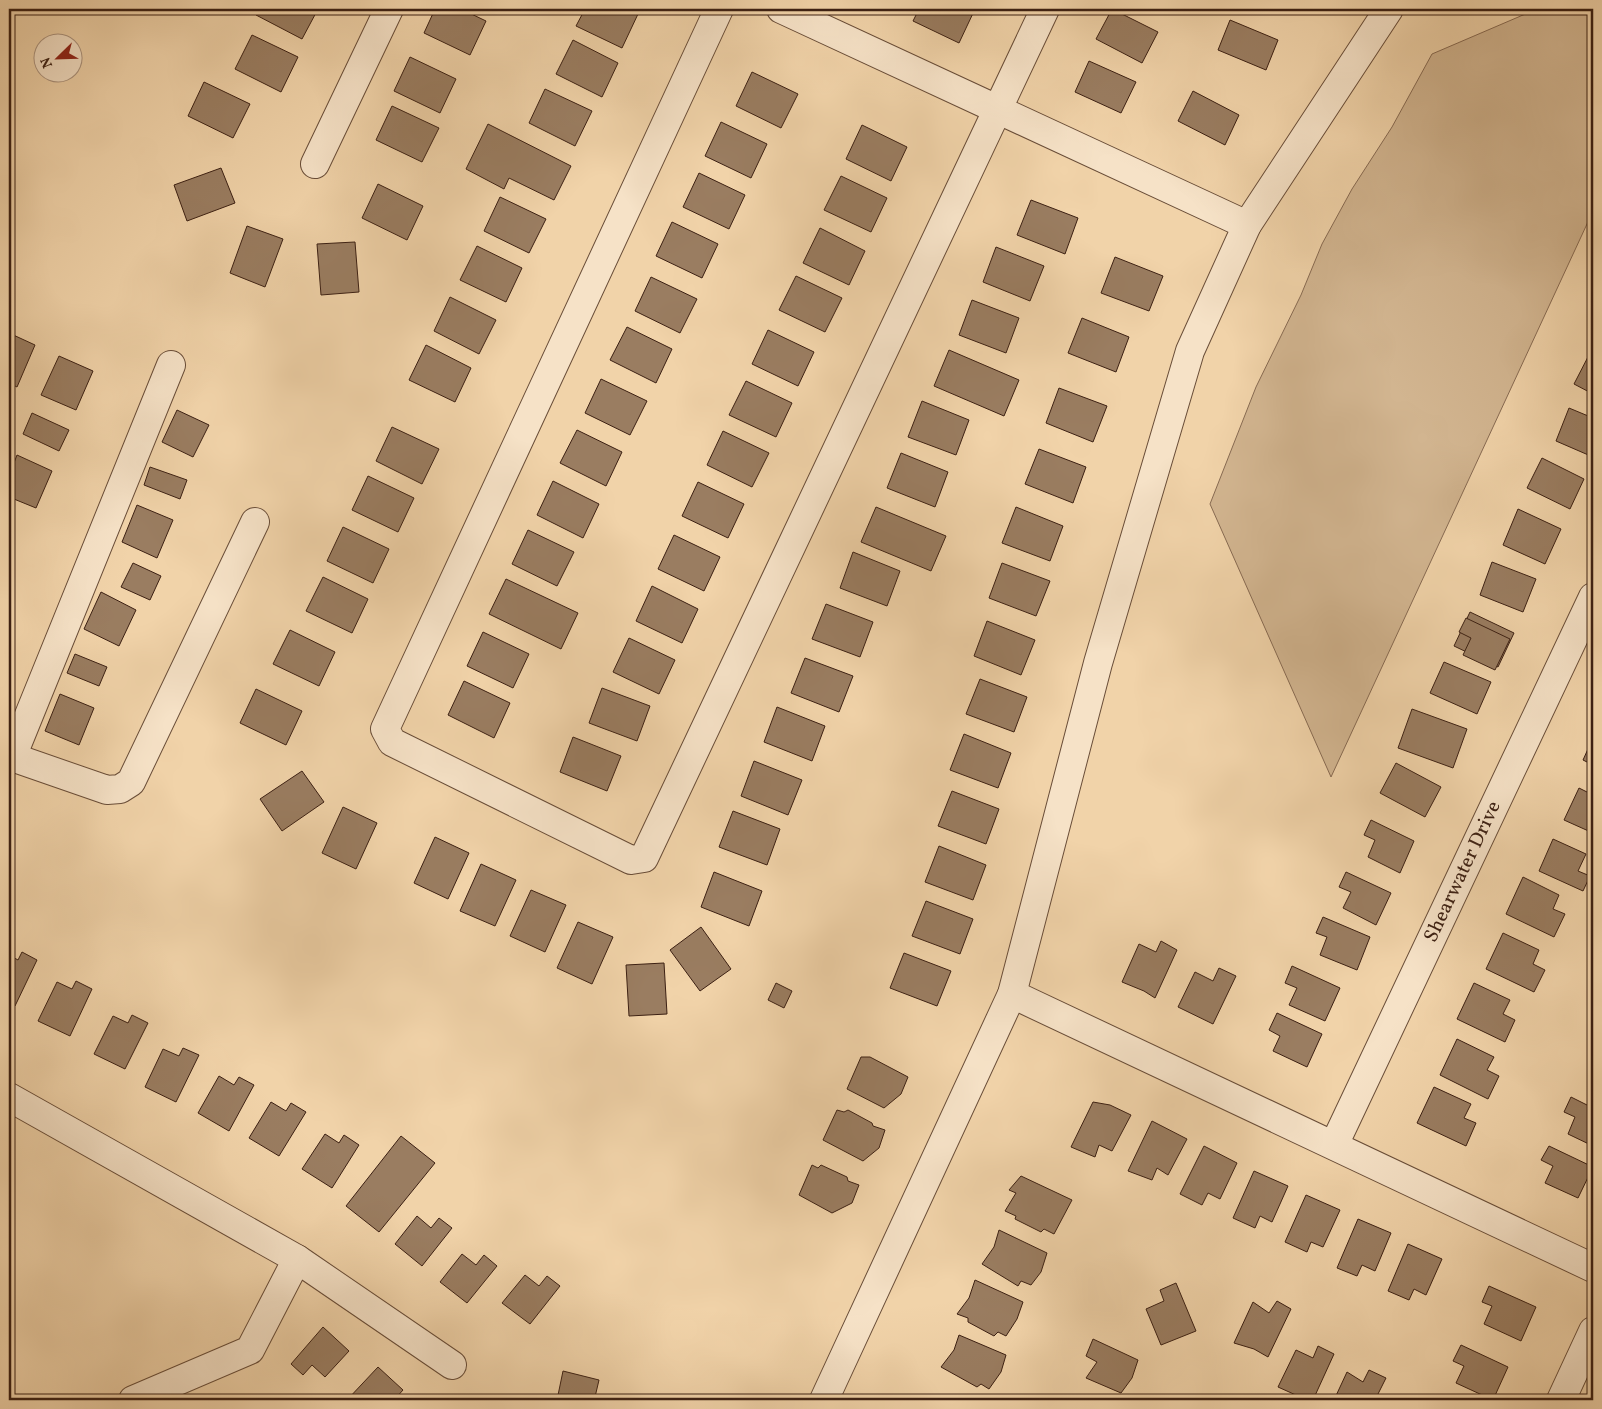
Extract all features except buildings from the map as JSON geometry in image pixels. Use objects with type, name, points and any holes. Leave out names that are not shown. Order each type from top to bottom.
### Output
[{"type":"street","points":[[315,164],[389,9]]},
{"type":"street","points":[[719,9],[385,729],[392,742],[631,860],[644,858],[1045,9]]},
{"type":"street","points":[[781,9],[1247,225]]},
{"type":"street","points":[[824,1400],[1012,994],[1098,664],[1190,351],[1247,225],[1389,9]]},
{"type":"street","points":[[171,365],[10,757],[107,790],[120,789],[131,782],[256,522]]},
{"type":"street","name":"Shearwater Drive","points":[[1334,1146],[1593,597]]},
{"type":"street","points":[[1012,994],[1593,1268]]},
{"type":"street","points":[[9,1097],[297,1258],[452,1365]]},
{"type":"street","points":[[133,1400],[250,1350],[297,1258]]},
{"type":"street","points":[[1561,1400],[1593,1331]]},
{"type":"shaded area","points":[[1537,9],[1593,9],[1593,211],[1331,777],[1210,504],[1256,387],[1301,295],[1322,244],[1352,189],[1392,127],[1432,54]]}]
